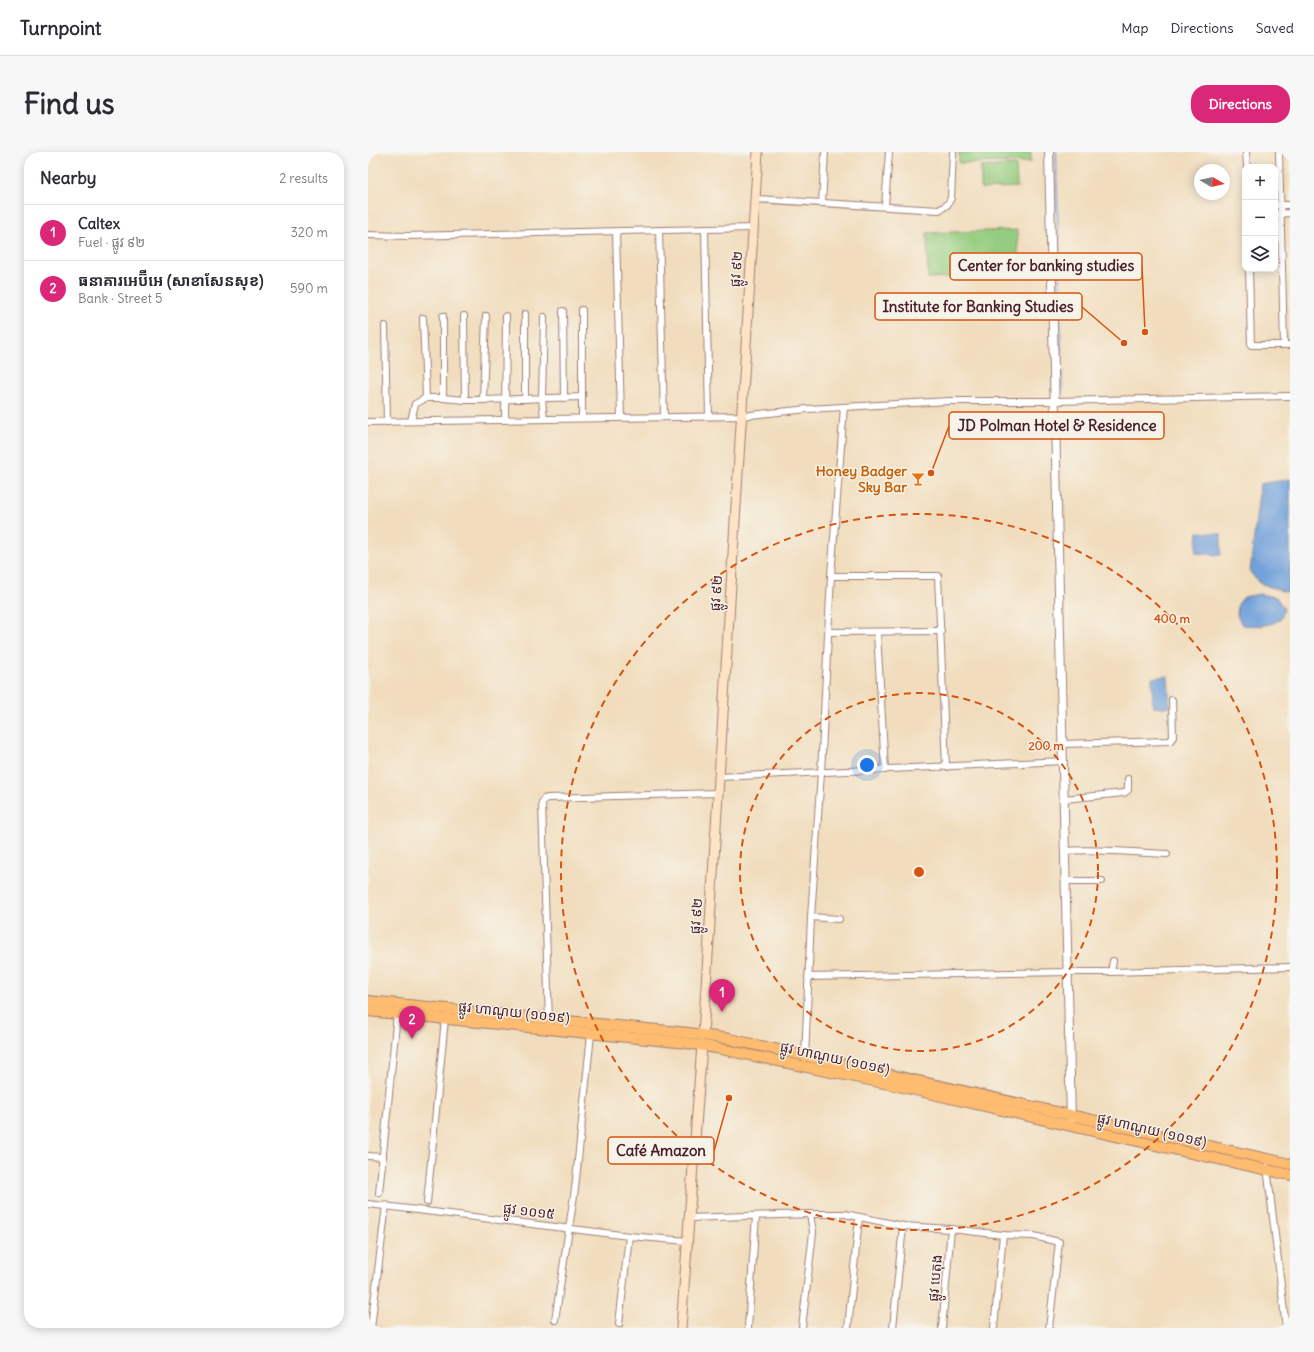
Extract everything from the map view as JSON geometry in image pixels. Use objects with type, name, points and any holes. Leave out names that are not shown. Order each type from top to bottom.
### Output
[{"type":"main road","name":"ផ្លូវ ៩២","points":[[681,1328],[702,1040],[758,152]]},
{"type":"main road","name":"ផ្លូវ ហាណូយ (១០១៩)","points":[[368,1001],[549,1024],[702,1040]]},
{"type":"main road","name":"ផ្លូវ ហាណូយ (១០១៩)","points":[[368,1011],[445,1019],[549,1024],[591,1034],[702,1040],[729,1039],[805,1061],[1071,1121],[1268,1164],[1290,1164]]},
{"type":"main road","name":"ផ្លូវ ហាណូយ (១០១៩)","points":[[1268,1164],[1290,1175]]},
{"type":"street","points":[[822,203],[825,152]]},
{"type":"street","points":[[885,206],[889,152]]},
{"type":"street","points":[[755,199],[939,210],[947,205],[951,198],[953,152]]},
{"type":"street","points":[[1049,152],[1071,1121]]},
{"type":"street","points":[[1246,152],[1247,164]]},
{"type":"street","points":[[1279,152],[1278,205],[1290,205]]},
{"type":"street","points":[[1249,272],[1251,345],[1287,345],[1278,214],[1290,213]]},
{"type":"street","points":[[368,235],[408,236],[753,228]]},
{"type":"street","points":[[705,229],[709,416]]},
{"type":"street","points":[[660,230],[664,416]]},
{"type":"street","points":[[616,232],[621,417]]},
{"type":"street","points":[[582,310],[582,418]]},
{"type":"street","points":[[563,312],[564,398]]},
{"type":"street","points":[[525,314],[525,399]]},
{"type":"street","points":[[443,316],[443,398]]},
{"type":"street","points":[[464,316],[465,400]]},
{"type":"street","points":[[483,400],[486,316]]},
{"type":"street","points":[[505,419],[506,316]]},
{"type":"street","points":[[544,317],[542,399],[544,419]]},
{"type":"street","points":[[423,318],[426,398]]},
{"type":"street","points":[[385,326],[387,422]]},
{"type":"street","points":[[368,422],[664,416],[741,416],[808,409],[949,401],[1054,401],[1290,396]]},
{"type":"street","points":[[411,421],[415,404],[426,398],[505,400],[582,398]]},
{"type":"street","points":[[805,1061],[811,917],[821,773],[831,576],[844,407]]},
{"type":"street","points":[[831,576],[938,576],[946,767]]},
{"type":"street","points":[[828,632],[877,633],[941,631]]},
{"type":"street","points":[[877,633],[884,770]]},
{"type":"street","points":[[1062,744],[1170,740],[1173,737],[1172,700]]},
{"type":"street","points":[[719,777],[1063,761]]},
{"type":"street","points":[[1064,799],[1124,793],[1128,790],[1128,779]]},
{"type":"street","points":[[549,1024],[542,803],[544,799],[718,792]]},
{"type":"street","points":[[1065,852],[1080,850],[1115,850],[1134,853],[1167,854]]},
{"type":"street","points":[[1066,881],[1102,881]]},
{"type":"street","points":[[811,917],[839,919]]},
{"type":"street","points":[[1111,972],[1113,961]]},
{"type":"street","points":[[808,977],[1111,972],[1290,967]]},
{"type":"street","points":[[379,1192],[397,1014]]},
{"type":"street","points":[[427,1202],[445,1019]]},
{"type":"street","points":[[555,1320],[575,1189],[591,1034]]},
{"type":"street","points":[[368,1156],[383,1157]]},
{"type":"street","points":[[1268,1164],[1286,1328]]},
{"type":"street","name":"ផ្លូវ ១០១៥","points":[[368,1204],[629,1236],[687,1241]]},
{"type":"street","points":[[371,1328],[386,1206]]},
{"type":"street","points":[[802,1328],[813,1232],[810,1214]]},
{"type":"street","points":[[688,1218],[845,1214],[903,1226],[951,1229],[1003,1235],[1034,1236],[1059,1242],[1049,1328]]},
{"type":"street","points":[[748,1328],[756,1216]]},
{"type":"street","points":[[848,1328],[859,1217]]},
{"type":"street","points":[[893,1328],[903,1226]]},
{"type":"street","name":"ផ្លូវ បេតុង","points":[[942,1328],[951,1229]]},
{"type":"street","points":[[994,1328],[1003,1235]]},
{"type":"street","points":[[619,1324],[629,1236]]},
{"type":"green space","points":[[959,152],[1031,152],[1031,162],[959,163]]},
{"type":"green space","points":[[1016,165],[1017,187],[981,189],[981,167]]},
{"type":"green space","points":[[1017,230],[1019,276],[928,278],[927,233]]},
{"type":"water","points":[[1290,479],[1290,591],[1285,592],[1259,583],[1250,572],[1260,484]]},
{"type":"water","points":[[1198,532],[1221,534],[1221,555],[1196,553]]},
{"type":"water","points":[[1259,594],[1276,597],[1284,609],[1281,618],[1273,623],[1257,626],[1242,625],[1237,615],[1238,604],[1244,597]]},
{"type":"water","points":[[1168,676],[1170,707],[1153,707],[1152,678]]},
{"type":"waterway","points":[[1056,152],[1062,391]]},
{"type":"place","name":"Center for banking studies","points":[[1145,332]]},
{"type":"place","name":"Institute for Banking Studies","points":[[1124,343]]},
{"type":"place","name":"JD Polman Hotel & Residence","points":[[931,473]]},
{"type":"place","name":"Honey Badger Sky Bar","points":[[918,479]]},
{"type":"place","name":"Caltex","points":[[722,1012]]},
{"type":"place","name":"ធនាគារអេប៊ីអេ (សាខាសែនសុខ)","points":[[412,1039]]},
{"type":"place","name":"Café Amazon","points":[[729,1098]]}]
